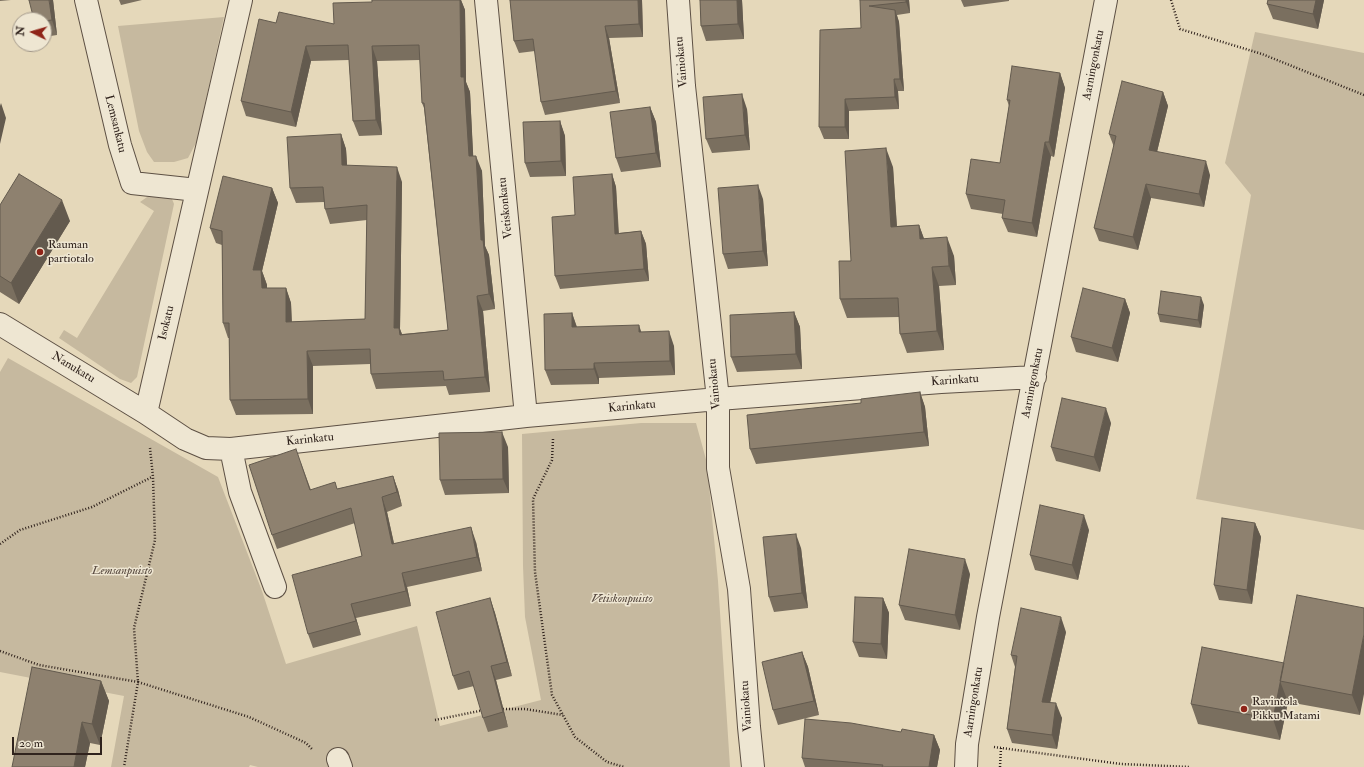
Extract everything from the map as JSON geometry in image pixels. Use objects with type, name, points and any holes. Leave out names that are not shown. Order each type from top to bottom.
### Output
[{"type":"street","name":"Lemsankatu","points":[[86,0],[120,145],[132,183],[197,190]]},
{"type":"street","name":"Isokatu","points":[[146,413],[241,0]]},
{"type":"street","name":"Vetiskonkatu","points":[[486,0],[526,416]]},
{"type":"street","name":"Vainiokatu","points":[[678,0],[684,86],[718,399],[718,468],[739,589],[753,767]]},
{"type":"street","name":"Aarningonkatu","points":[[966,767],[968,744],[988,617],[1106,0]]},
{"type":"street","name":"Nanukatu","points":[[0,324],[146,413]]},
{"type":"street","name":"Karinkatu","points":[[231,449],[526,416],[718,399],[941,382],[1035,377]]},
{"type":"street","points":[[146,413],[185,439],[206,448],[231,449],[240,492],[275,587]]},
{"type":"path","points":[[1171,0],[1180,29],[1262,54],[1364,95]]},
{"type":"path","points":[[124,767],[138,682],[134,628],[155,540],[153,477],[146,413]]},
{"type":"path","points":[[555,414],[552,460],[533,499],[535,572],[552,695],[575,737],[606,762],[624,767]]},
{"type":"path","points":[[0,544],[20,530],[92,506],[153,477]]},
{"type":"path","points":[[0,651],[40,665],[138,682],[249,717],[306,743],[325,762],[340,763]]},
{"type":"path","points":[[435,720],[491,709]]},
{"type":"path","points":[[498,709],[525,709],[563,716]]},
{"type":"path","points":[[968,744],[1121,764],[1190,767]]},
{"type":"path","points":[[1000,767],[1001,748]]},
{"type":"green space","points":[[224,17],[197,141],[188,158],[174,162],[154,162],[147,152],[139,131],[118,26]]},
{"type":"green space","points":[[1255,32],[1364,53],[1364,530],[1196,499],[1251,195],[1225,163]]},
{"type":"green space","points":[[164,194],[172,199],[174,204],[137,377],[131,383],[120,379],[59,338],[64,330],[77,338],[154,211],[140,202],[150,195]]},
{"type":"green space","points":[[8,358],[218,477],[262,591],[286,664],[417,626],[440,726],[541,700],[525,617],[522,434],[641,423],[696,423],[707,463],[718,581],[730,767],[258,767],[250,765],[249,767],[111,767],[124,696],[0,672],[0,372]]},
{"type":"building","points":[[29,0],[49,0],[51,12],[32,12]]},
{"type":"building","points":[[372,0],[460,0],[461,77],[464,77],[469,156],[476,156],[481,240],[483,240],[489,294],[477,296],[485,377],[444,380],[443,371],[371,374],[370,349],[307,351],[308,399],[230,400],[229,323],[223,323],[222,231],[210,228],[223,176],[272,188],[253,270],[261,270],[262,288],[286,288],[286,322],[365,319],[367,205],[325,209],[323,187],[290,188],[287,137],[341,134],[342,165],[397,167],[394,328],[399,328],[400,335],[448,330],[424,103],[422,103],[419,45],[372,46],[376,120],[353,121],[348,45],[306,46],[291,112],[241,101],[259,19],[276,23],[279,12],[334,24],[333,3],[372,2]]},
{"type":"building","points":[[510,0],[638,0],[639,24],[605,26],[616,91],[541,102],[533,39],[514,41]]},
{"type":"building","points":[[700,0],[737,0],[738,24],[701,26]]},
{"type":"building","points":[[860,0],[906,0],[906,2],[869,6],[895,10],[900,79],[894,79],[895,97],[845,99],[845,127],[819,127],[820,30],[861,28]]},
{"type":"building","points":[[1268,0],[1316,0],[1313,14],[1267,4]]},
{"type":"building","points":[[1012,66],[1060,73],[1049,142],[1045,142],[1032,223],[1002,218],[1005,200],[966,194],[971,159],[1000,163],[1010,100],[1007,100]]},
{"type":"building","points":[[1122,81],[1163,92],[1149,150],[1206,161],[1199,194],[1146,184],[1133,237],[1094,228],[1116,136],[1109,134]]},
{"type":"building","points":[[742,94],[745,135],[706,139],[703,97]]},
{"type":"building","points":[[650,107],[656,153],[616,158],[610,112]]},
{"type":"building","points":[[560,121],[561,161],[525,163],[523,122]]},
{"type":"building","points":[[886,148],[891,227],[919,225],[920,239],[947,237],[949,266],[932,267],[937,331],[900,334],[898,298],[840,299],[839,261],[851,261],[845,151]]},
{"type":"building","points":[[19,174],[62,200],[11,283],[0,276],[0,205]]},
{"type":"building","points":[[612,174],[615,234],[641,231],[644,269],[555,276],[552,217],[575,215],[573,177]]},
{"type":"building","points":[[758,185],[763,251],[723,254],[718,188]]},
{"type":"building","points":[[1083,288],[1125,299],[1112,348],[1071,337]]},
{"type":"building","points":[[1161,291],[1201,297],[1198,320],[1158,314]]},
{"type":"building","points":[[794,312],[796,354],[731,357],[730,315]]},
{"type":"building","points":[[572,313],[572,327],[639,325],[639,332],[669,331],[670,361],[594,363],[594,369],[545,370],[544,314]]},
{"type":"building","points":[[920,392],[924,432],[750,449],[747,415],[861,403],[861,399]]},
{"type":"building","points":[[1062,398],[1106,408],[1094,457],[1051,447]]},
{"type":"building","points":[[502,432],[503,479],[440,480],[439,433]]},
{"type":"building","points":[[296,449],[310,490],[335,482],[337,489],[393,476],[397,492],[382,497],[392,544],[471,527],[477,557],[402,573],[406,591],[351,604],[356,621],[308,634],[292,575],[362,556],[351,508],[272,535],[249,465]]},
{"type":"building","points":[[1040,505],[1084,515],[1072,565],[1030,555]]},
{"type":"building","points":[[1222,518],[1255,523],[1247,590],[1214,585]]},
{"type":"building","points":[[796,534],[802,593],[769,597],[763,537]]},
{"type":"building","points":[[909,549],[965,559],[955,615],[899,605]]},
{"type":"building","points":[[1297,595],[1364,608],[1364,634],[1352,695],[1280,681]]},
{"type":"building","points":[[855,597],[883,598],[881,644],[853,642]]},
{"type":"building","points":[[490,598],[507,662],[491,666],[503,712],[483,718],[469,671],[453,676],[436,612]]},
{"type":"building","points":[[1021,608],[1061,617],[1042,702],[1056,703],[1052,735],[1007,729],[1017,656],[1011,655]]},
{"type":"building","points":[[1202,647],[1284,663],[1273,719],[1191,704]]},
{"type":"building","points":[[802,652],[814,701],[773,710],[762,662]]},
{"type":"building","points":[[32,667],[101,681],[92,724],[82,722],[74,767],[12,767]]},
{"type":"building","points":[[805,719],[851,723],[901,732],[902,729],[934,735],[929,767],[882,767],[883,765],[802,758]]},
{"type":"place","name":"Rauman partiotalo","points":[[40,252]]},
{"type":"place","name":"Ravintola Pikku Matami","points":[[1244,709]]},
{"type":"park label","name":"Lemsanpuisto","points":[[122,571]]},
{"type":"park label","name":"Vetiskonpuisto","points":[[622,599]]}]
